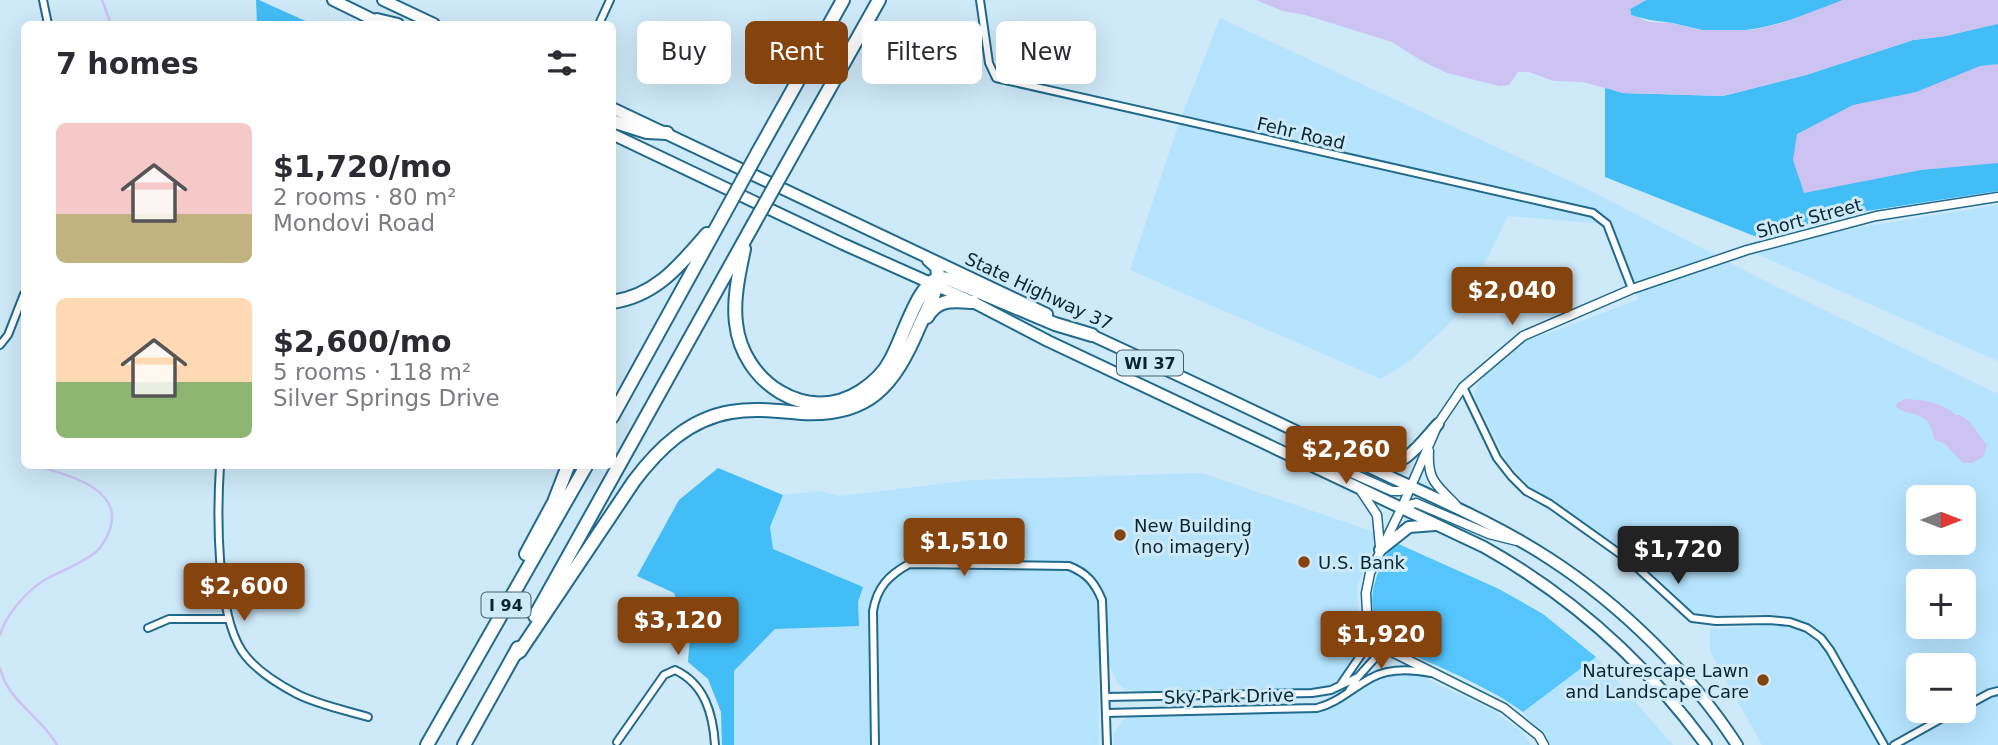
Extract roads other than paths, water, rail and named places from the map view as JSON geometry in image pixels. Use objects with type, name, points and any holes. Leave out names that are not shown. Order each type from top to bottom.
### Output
[{"type":"highway","points":[[616,410],[844,0]]},
{"type":"highway","name":"I 94","points":[[464,745],[879,0]]},
{"type":"highway","points":[[616,122],[644,132],[667,133]]},
{"type":"highway","points":[[616,301],[637,296],[659,284],[723,216]]},
{"type":"highway","points":[[751,229],[736,302],[737,335],[749,364],[767,384],[802,401],[836,401],[858,393],[879,376],[890,362],[917,302],[935,282],[953,281],[1055,324],[1092,335]]},
{"type":"highway","points":[[913,342],[935,282],[937,267],[929,260]]},
{"type":"highway","points":[[514,655],[520,651],[634,481],[655,455],[674,438],[701,421],[733,411],[823,414],[850,408],[870,398],[889,383],[900,368],[930,311],[937,305],[950,301],[973,302]]},
{"type":"highway","points":[[477,657],[480,642],[554,502],[567,469]]},
{"type":"highway","name":"I 94","points":[[427,745],[584,469]]},
{"type":"main road","points":[[333,0],[375,21]]},
{"type":"main road","points":[[383,0],[428,21]]},
{"type":"main road","points":[[364,16],[385,21]]},
{"type":"main road","name":"State Highway 37","points":[[616,110],[1411,486],[1520,542],[1560,566],[1637,628],[1682,675],[1737,745]]},
{"type":"main road","name":"WI 37","points":[[616,136],[843,244],[935,282],[1048,341],[1440,525],[1515,565],[1601,628],[1660,685],[1706,745]]},
{"type":"main road","points":[[1370,467],[1388,467],[1399,463],[1438,424]]},
{"type":"main road","points":[[1380,550],[1409,527],[1440,525]]},
{"type":"street","points":[[43,0],[47,21]]},
{"type":"street","points":[[600,21],[610,0]]},
{"type":"street","name":"Fehr Road","points":[[980,0],[989,63],[996,78],[1593,213],[1607,224],[1632,289]]},
{"type":"street","name":"Short Street","points":[[1367,612],[1367,583],[1438,424],[1463,387],[1523,336],[1632,289],[1747,250],[1875,216],[1998,197]]},
{"type":"street","points":[[0,345],[8,335],[21,302]]},
{"type":"street","points":[[1463,387],[1497,458],[1511,477],[1526,491],[1550,504],[1630,561],[1692,618],[1704,621],[1790,622],[1807,628],[1821,638],[1841,667],[1884,745]]},
{"type":"street","points":[[1430,443],[1429,467],[1432,480],[1460,510]]},
{"type":"street","points":[[1277,449],[1347,471],[1392,491],[1411,486]]},
{"type":"street","points":[[220,469],[220,548],[229,619],[243,652],[259,669],[297,694],[368,718]]},
{"type":"street","points":[[1359,488],[1377,515],[1381,533],[1380,550]]},
{"type":"street","points":[[1402,508],[1416,503],[1489,534],[1520,542]]},
{"type":"street","points":[[875,745],[874,603],[884,582],[909,564],[1069,566],[1083,571],[1096,585],[1102,600],[1107,745]]},
{"type":"street","points":[[1367,612],[1372,628],[1384,648],[1504,708],[1539,736],[1545,745]]},
{"type":"street","points":[[1338,686],[1361,655],[1367,612]]},
{"type":"street","points":[[148,628],[169,619],[229,619]]},
{"type":"street","name":"Sky Park Drive","points":[[1348,693],[1358,677],[1384,648]]},
{"type":"street","points":[[617,742],[664,675],[676,670],[696,683],[710,712],[715,745]]},
{"type":"street","name":"Sky Park Drive","points":[[1106,713],[1307,708],[1327,705],[1378,674],[1416,670],[1434,674]]},
{"type":"street","name":"Sky Park Drive","points":[[1106,697],[1312,693],[1358,677]]},
{"type":"street","points":[[1976,700],[1990,692],[1998,691]]},
{"type":"street","points":[[1894,745],[1934,723]]},
{"type":"waterway","points":[[102,0],[110,21]]},
{"type":"waterway","points":[[0,635],[7,619],[26,595],[48,578],[96,552],[110,529],[112,515],[108,503],[100,493],[76,479],[48,469]]},
{"type":"waterway","points":[[0,668],[17,700],[57,745]]},
{"type":"place","name":"New Building (no imagery)","points":[[1120,535]]},
{"type":"place","name":"U.S. Bank","points":[[1304,562]]},
{"type":"place","name":"Naturescape Lawn and Landscape Care","points":[[1763,680]]}]
